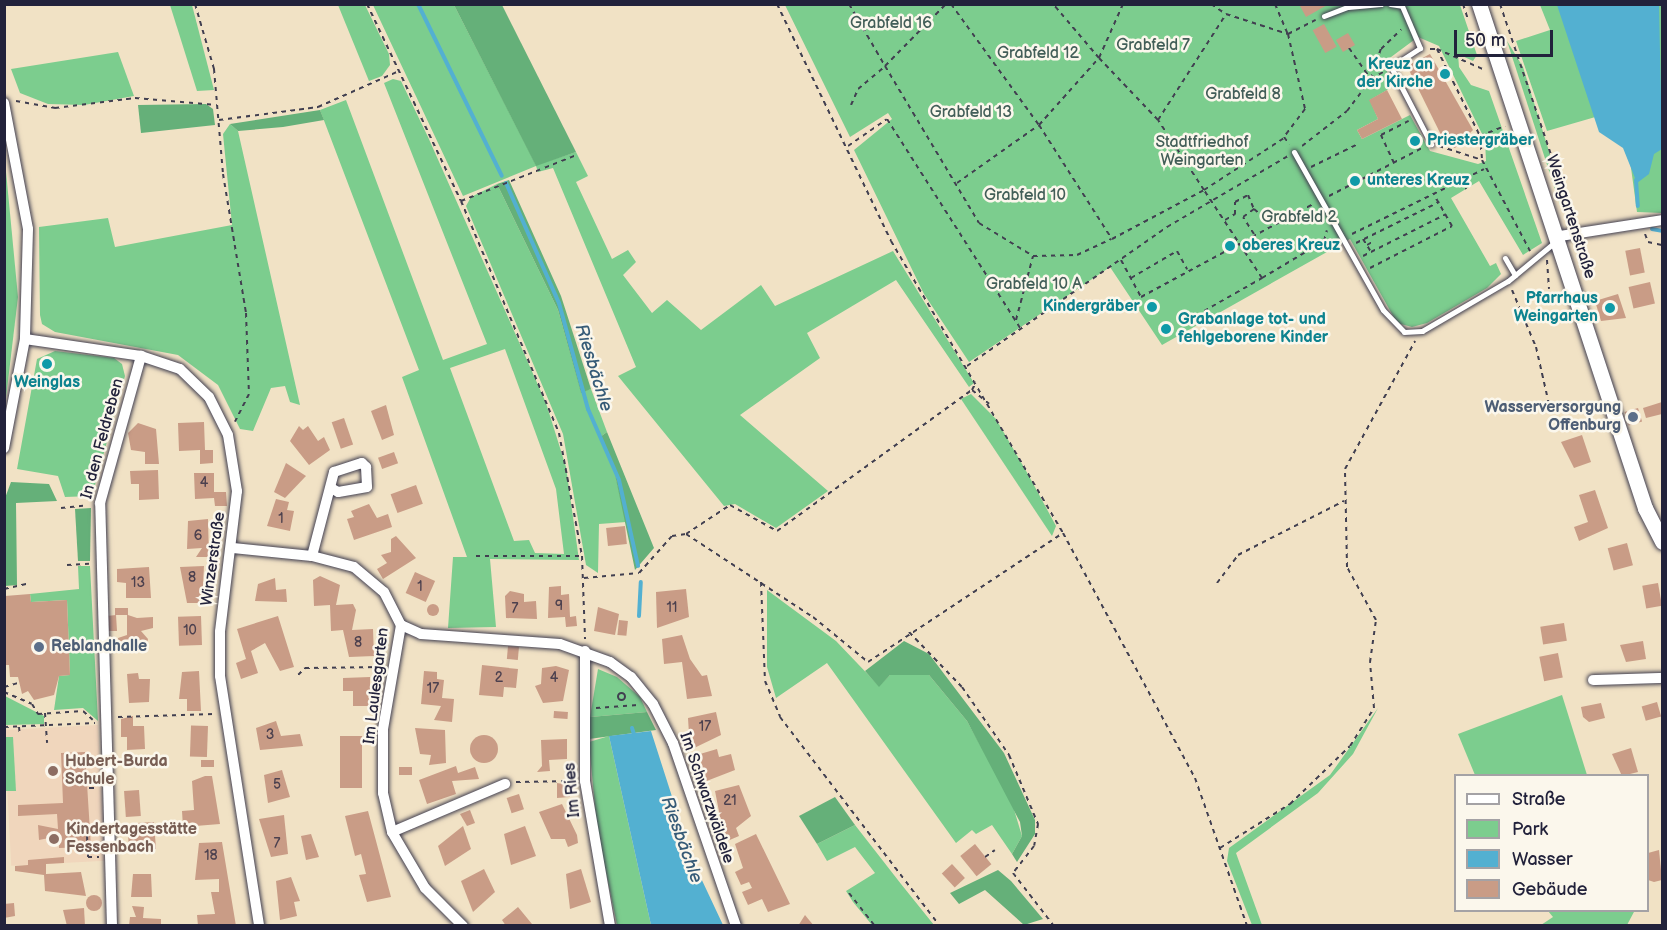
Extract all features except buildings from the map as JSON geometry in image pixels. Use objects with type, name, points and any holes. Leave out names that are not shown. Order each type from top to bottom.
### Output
[{"type":"street","name":"Weingartenstraße","points":[[1479,4],[1560,236],[1645,508],[1662,542]]},
{"type":"street","points":[[4,101],[28,229],[25,339],[4,448]]},
{"type":"street","points":[[1560,236],[1640,220],[1662,220]]},
{"type":"street","name":"Winzerstraße","points":[[25,339],[141,356],[180,369],[209,397],[228,435],[237,491],[233,548],[224,589],[220,676],[259,926]]},
{"type":"street","name":"In den Feldreben","points":[[112,926],[113,856],[98,563],[100,503],[141,356]]},
{"type":"street","points":[[312,556],[331,488]]},
{"type":"street","name":"Im Laulesgarten","points":[[233,548],[312,556],[354,567],[384,592],[401,625],[383,729],[383,793],[392,832],[426,888],[463,926]]},
{"type":"street","name":"Im Schwarzwäldele","points":[[401,625],[421,634],[516,638],[585,651],[631,677],[653,704],[673,743],[736,926]]},
{"type":"street","name":"Im Ries","points":[[585,651],[585,781],[610,926]]},
{"type":"street","points":[[1593,680],[1662,678]]},
{"type":"street","points":[[392,832],[505,784]]},
{"type":"lane","points":[[1324,16],[1348,7],[1381,4]]},
{"type":"lane","points":[[1390,4],[1403,5],[1406,25],[1420,48],[1391,67],[1431,144]]},
{"type":"lane","points":[[1294,152],[1365,270],[1392,323],[1404,332],[1422,331],[1508,281],[1547,252],[1560,236]]},
{"type":"lane","points":[[1505,258],[1515,275]]},
{"type":"path","points":[[195,4],[207,40],[249,351],[249,394],[228,435]]},
{"type":"path","points":[[367,4],[461,201],[560,434],[582,556],[585,651]]},
{"type":"path","points":[[777,4],[848,146],[891,241],[991,406],[1063,533],[1195,778],[1247,926]]},
{"type":"path","points":[[849,4],[979,223],[1033,256],[1077,255],[1204,190],[1284,137],[1305,109],[1288,34],[1275,4]]},
{"type":"path","points":[[851,105],[858,89],[885,66],[946,4]]},
{"type":"path","points":[[951,4],[1039,124],[1112,238]]},
{"type":"path","points":[[1053,4],[1099,58],[1158,120],[1262,278]]},
{"type":"path","points":[[957,183],[1039,124],[1099,58],[1124,4]]},
{"type":"path","points":[[1211,4],[1226,14],[1288,34],[1324,16]]},
{"type":"path","points":[[1500,4],[1525,66],[1577,231]]},
{"type":"path","points":[[1158,120],[1226,14]]},
{"type":"path","points":[[967,366],[1022,331],[1121,260],[1212,201],[1294,152],[1340,118],[1371,79],[1381,50],[1406,25]]},
{"type":"path","points":[[1349,48],[1371,79]]},
{"type":"path","points":[[1420,48],[1437,50],[1485,70]]},
{"type":"path","points":[[1437,50],[1480,136],[1485,168],[1531,252]]},
{"type":"path","points":[[1371,79],[1391,67]]},
{"type":"path","points":[[219,120],[318,107],[399,71]]},
{"type":"path","points":[[4,101],[55,108],[135,98],[217,105]]},
{"type":"path","points":[[1394,163],[1381,135],[1416,117]]},
{"type":"path","points":[[848,146],[887,119],[1022,331]]},
{"type":"path","points":[[1480,136],[1505,126]]},
{"type":"path","points":[[1284,137],[1294,152]]},
{"type":"path","points":[[1306,170],[1358,144]]},
{"type":"path","points":[[1121,260],[1141,297],[1254,234],[1431,144],[1482,160]]},
{"type":"path","points":[[461,201],[495,182],[574,156]]},
{"type":"path","points":[[1346,237],[1485,168]]},
{"type":"path","points":[[1462,180],[1466,189]]},
{"type":"path","points":[[1225,220],[1235,214],[1240,196],[1248,195],[1254,209],[1273,225]]},
{"type":"path","points":[[1365,270],[1452,226],[1434,195]]},
{"type":"path","points":[[1350,245],[1440,202]]},
{"type":"path","points":[[1315,203],[1319,211]]},
{"type":"path","points":[[1243,217],[1254,209]]},
{"type":"path","points":[[1235,214],[1243,217],[1254,234]]},
{"type":"path","points":[[1358,258],[1446,214]]},
{"type":"path","points":[[1640,220],[1648,242],[1662,245]]},
{"type":"path","points":[[1324,241],[1328,226]]},
{"type":"path","points":[[1363,240],[1371,252]]},
{"type":"path","points":[[1204,311],[1324,241],[1334,242]]},
{"type":"path","points":[[1367,245],[1374,241]]},
{"type":"path","points":[[1131,278],[1178,251],[1188,270]]},
{"type":"path","points":[[1547,252],[1549,289]]},
{"type":"path","points":[[1016,321],[1033,256]]},
{"type":"path","points":[[1508,281],[1536,347],[1551,413]]},
{"type":"path","points":[[1219,849],[1290,804],[1350,746],[1374,708],[1370,662],[1376,620],[1347,567],[1344,501],[1349,457],[1422,331]]},
{"type":"path","points":[[584,578],[639,573],[672,536],[686,534],[730,505],[777,531],[972,390],[976,382]]},
{"type":"path","points":[[972,390],[991,406]]},
{"type":"path","points":[[1217,583],[1238,555],[1344,501]]},
{"type":"path","points":[[61,508],[100,503]]},
{"type":"path","points":[[686,534],[761,582],[868,662],[909,632],[1063,533]]},
{"type":"path","points":[[476,556],[582,556]]},
{"type":"path","points":[[67,565],[80,564]]},
{"type":"path","points":[[761,582],[765,681],[780,717],[940,926]]},
{"type":"path","points":[[4,589],[29,583]]},
{"type":"path","points":[[909,632],[962,687],[1009,755],[1038,824],[1034,846],[1013,873],[1054,926]]},
{"type":"path","points":[[298,675],[305,668],[395,666]]},
{"type":"path","points":[[4,687],[18,683]]},
{"type":"path","points":[[4,692],[45,713],[83,711],[97,723]]},
{"type":"path","points":[[620,699],[620,706]]},
{"type":"path","points":[[584,709],[653,704]]},
{"type":"path","points":[[45,713],[47,743]]},
{"type":"path","points":[[19,727],[20,736]]},
{"type":"path","points":[[505,784],[585,781]]},
{"type":"path","points":[[87,836],[88,858],[113,856]]},
{"type":"path","points":[[985,857],[995,850]]},
{"type":"path","points":[[849,893],[875,926]]},
{"type":"shaded area","name":"Hubert-Burda Schule","points":[[98,725],[105,861],[11,866],[4,730]]},
{"type":"green space","points":[[170,5],[192,5],[214,90],[197,91]]},
{"type":"green space","points":[[338,5],[365,5],[389,54],[390,65],[382,76],[369,81]]},
{"type":"green space","points":[[373,5],[454,5],[536,165],[576,152],[588,176],[576,182],[612,259],[628,250],[636,262],[623,275],[652,313],[667,300],[701,330],[761,285],[775,306],[893,251],[974,383],[969,387],[896,280],[807,333],[820,358],[740,415],[828,491],[776,528],[735,504],[724,506],[618,376],[636,367],[553,168],[538,172],[536,166],[463,196]]},
{"type":"green space","points":[[454,5],[502,5],[576,152],[536,166]]},
{"type":"green space","name":"Stadtfriedhof Weingarten","points":[[785,5],[1460,5],[1477,55],[1473,61],[1458,54],[1459,67],[1471,85],[1489,91],[1542,243],[1523,255],[1479,181],[1451,198],[1490,266],[1496,263],[1501,274],[1487,288],[1427,323],[1412,327],[1397,323],[1350,239],[1162,345],[1110,267],[969,362],[924,294],[854,150],[892,119],[888,113],[850,137]],"holes":[[[1418,37],[1439,46],[1485,140],[1486,161],[1478,164],[1430,151],[1410,115],[1362,139],[1357,130],[1378,119],[1370,100],[1394,86],[1383,63]]]},
{"type":"green space","points":[[1540,5],[1662,5],[1662,213],[1637,212],[1623,109],[1547,131],[1516,41],[1550,30]]},
{"type":"green space","points":[[1507,41],[1523,67],[1569,216],[1560,205]]},
{"type":"green space","points":[[118,52],[134,96],[84,105],[48,104],[20,93],[11,69]]},
{"type":"green space","points":[[393,79],[401,81],[428,137],[546,403],[566,467],[579,560],[490,559],[496,627],[448,628],[453,557],[467,557],[402,377],[419,370],[320,110],[346,100],[443,360],[487,344],[384,83]],"holes":[[[505,349],[556,489],[564,554],[535,553],[529,540],[514,541],[450,368]]]},
{"type":"green space","points":[[206,104],[213,109],[215,125],[141,133],[138,105]]},
{"type":"green space","points":[[320,110],[324,120],[283,127],[238,131],[230,124]]},
{"type":"green space","points":[[230,124],[238,131],[300,405],[290,402],[285,386],[271,388],[253,431],[240,429],[218,385],[178,355],[55,332],[42,324],[40,315],[39,227],[108,218],[115,247],[232,225],[223,134]]},
{"type":"green space","points":[[5,161],[18,297],[5,406]]},
{"type":"green space","points":[[509,180],[561,296],[591,389],[581,393],[558,310],[497,184]]},
{"type":"green space","points":[[497,184],[558,310],[581,392],[591,389],[607,432],[600,437],[613,465],[626,522],[599,524],[598,573],[586,565],[563,434],[466,206],[471,197]]},
{"type":"green space","points":[[55,351],[114,358],[122,364],[125,376],[92,496],[65,497],[58,476],[17,469],[37,359]]},
{"type":"green space","points":[[971,394],[996,419],[1029,476],[1056,526],[1052,536],[961,399]]},
{"type":"green space","points":[[607,432],[654,548],[635,570],[613,465],[600,437]]},
{"type":"green space","points":[[11,482],[49,484],[57,501],[16,503],[17,585],[5,586],[5,498]]},
{"type":"green space","points":[[91,508],[90,561],[78,561],[75,509]]},
{"type":"green space","points":[[78,566],[90,566],[98,721],[83,708],[54,710],[59,676],[70,675],[67,600],[31,602],[30,594],[79,589]]},
{"type":"green space","points":[[767,590],[836,641],[879,686],[890,675],[929,675],[967,721],[1012,803],[1022,836],[1012,854],[992,825],[976,834],[972,830],[956,843],[827,663],[776,698],[767,667]]},
{"type":"green space","points":[[904,641],[929,654],[1004,753],[1035,820],[1035,834],[1017,862],[1012,854],[1022,836],[1020,822],[967,721],[929,675],[890,675],[879,687],[865,671]]},
{"type":"green space","points":[[598,669],[617,677],[640,697],[647,712],[590,717]]},
{"type":"green space","points":[[1562,695],[1587,774],[1475,774],[1458,734]]},
{"type":"green space","points":[[5,696],[44,716],[44,724],[5,725]]},
{"type":"green space","points":[[1378,708],[1353,754],[1318,793],[1236,853],[1262,925],[1252,925],[1227,861],[1229,848],[1330,775]]},
{"type":"green space","points":[[647,712],[656,730],[589,739],[590,717]]},
{"type":"green space","points":[[609,736],[651,925],[617,925],[597,829],[589,742]]},
{"type":"green space","points":[[4,737],[13,737],[16,791],[5,791]]},
{"type":"green space","points":[[835,797],[855,825],[817,844],[799,816]]},
{"type":"green space","points":[[855,825],[934,925],[872,925],[853,902],[846,891],[875,873],[855,847],[827,861],[817,844]]},
{"type":"green space","points":[[998,870],[1011,881],[1043,919],[1024,925],[985,890],[959,904],[950,893]]},
{"type":"green space","points":[[1549,912],[1634,912],[1627,925],[1541,925],[1553,917]]},
{"type":"water","points":[[1557,5],[1659,5],[1662,149],[1654,154],[1649,174],[1637,183],[1623,148],[1599,132]]},
{"type":"water","points":[[651,731],[692,859],[723,925],[651,925],[609,736]]},
{"type":"waterway","name":"Riesbächle","points":[[418,4],[502,176]]},
{"type":"waterway","points":[[1636,180],[1638,206]]},
{"type":"waterway","name":"Riesbächle","points":[[506,183],[559,303],[588,409],[619,480],[638,566]]},
{"type":"waterway","points":[[1652,229],[1662,231]]},
{"type":"waterway","name":"Riesbächle","points":[[639,616],[641,582]]},
{"type":"waterway","name":"Riesbächle","points":[[632,728],[635,737]]},
{"type":"place","name":"Kreuz an der Kirche","points":[[1445,74]]},
{"type":"place","name":"Priestergräber","points":[[1415,141]]},
{"type":"place","name":"unteres Kreuz","points":[[1355,181]]},
{"type":"place","name":"oberes Kreuz","points":[[1230,246]]},
{"type":"place","name":"Kindergräber","points":[[1152,307]]},
{"type":"place","name":"Pfarrhaus Weingarten","points":[[1610,308]]},
{"type":"place","name":"Grabanlage tot- und fehlgeborene Kinder","points":[[1166,329]]},
{"type":"place","name":"Weinglas","points":[[47,364]]},
{"type":"place","name":"Wasserversorgung Offenburg","points":[[1633,417]]},
{"type":"place","name":"Reblandhalle","points":[[39,647]]},
{"type":"place","name":"Hubert-Burda Schule","points":[[53,771]]},
{"type":"place","name":"Kindertagesstätte Fessenbach","points":[[54,839]]},
{"type":"park label","name":"Grabfeld 16","points":[[891,24]]},
{"type":"park label","name":"Grabfeld 7","points":[[1153,46]]},
{"type":"park label","name":"Grabfeld 12","points":[[1038,54]]},
{"type":"park label","name":"Grabfeld 8","points":[[1243,95]]},
{"type":"park label","name":"Grabfeld 13","points":[[971,113]]},
{"type":"park label","name":"Grabfeld 10","points":[[1025,196]]},
{"type":"park label","name":"Grabfeld 2","points":[[1299,218]]},
{"type":"park label","name":"Grabfeld 10 A","points":[[1034,285]]}]
